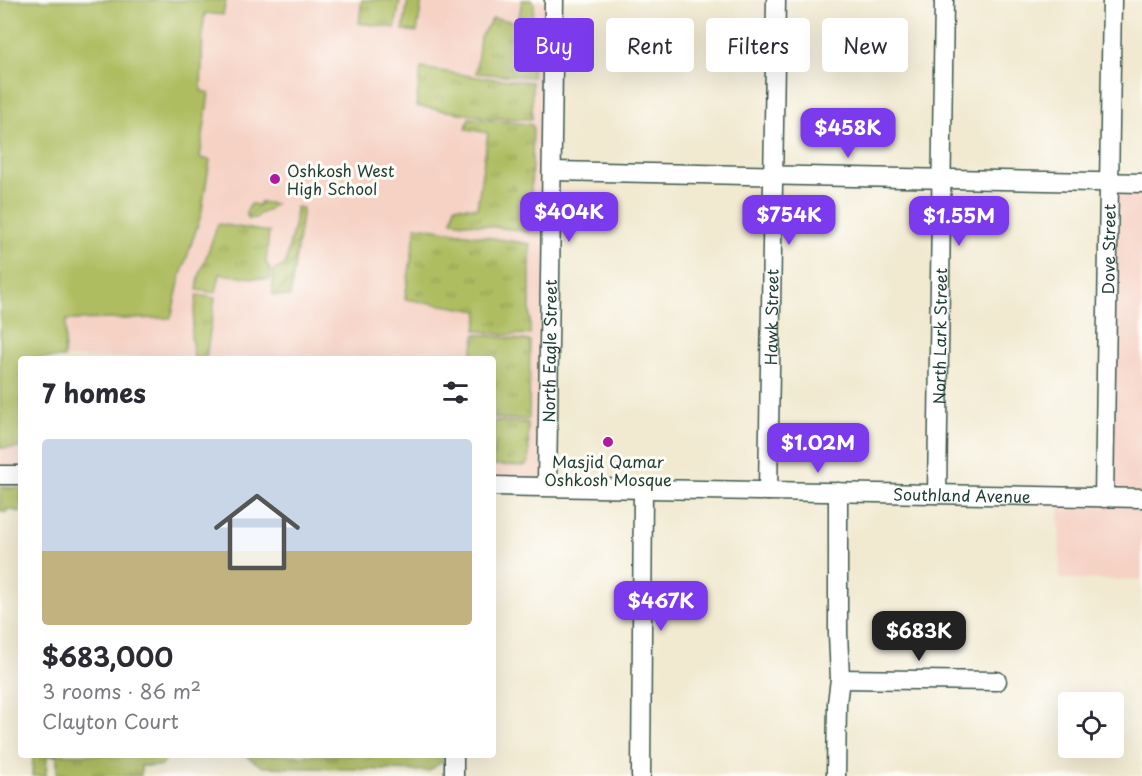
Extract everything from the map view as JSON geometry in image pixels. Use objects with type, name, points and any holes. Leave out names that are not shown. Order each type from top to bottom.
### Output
[{"type":"street","name":"North Eagle Street","points":[[547,486],[554,0]]},
{"type":"street","name":"Hawk Street","points":[[768,491],[776,0]]},
{"type":"street","name":"North Lark Street","points":[[937,494],[944,0]]},
{"type":"street","name":"Dove Street","points":[[1104,498],[1112,0]]},
{"type":"street","points":[[553,171],[1142,183]]},
{"type":"street","points":[[0,475],[18,475]]},
{"type":"street","name":"Southland Avenue","points":[[496,486],[1142,498]]},
{"type":"street","points":[[642,776],[643,489]]},
{"type":"street","points":[[836,776],[837,704],[840,679],[838,492]]},
{"type":"street","points":[[840,679],[997,681]]},
{"type":"street","points":[[454,758],[454,776]]},
{"type":"shaded area","name":"Oshkosh West High School","points":[[0,0],[553,0],[553,18],[514,18],[514,72],[552,72],[547,486],[496,486],[496,356],[18,356],[18,475],[0,475]]},
{"type":"shaded area","points":[[1109,183],[1142,183],[1142,580],[1060,579],[1059,497],[1104,498]]},
{"type":"green space","points":[[0,0],[226,0],[223,15],[205,13],[201,91],[209,93],[200,158],[210,160],[201,215],[180,278],[171,318],[66,320],[64,356],[18,356],[18,448],[0,448]]},
{"type":"green space","points":[[362,0],[400,0],[395,28],[359,23]]},
{"type":"green space","points":[[408,0],[422,0],[417,32],[403,30]]},
{"type":"green space","points":[[522,0],[531,0],[534,4],[533,18],[519,17]]},
{"type":"green space","points":[[493,18],[514,22],[514,72],[532,72],[532,77],[476,73],[480,37]]},
{"type":"green space","points":[[421,68],[477,77],[532,82],[532,119],[492,118],[416,106]]},
{"type":"green space","points":[[469,118],[533,126],[530,232],[452,221],[455,206],[477,208],[488,133],[466,129]]},
{"type":"green space","points":[[260,202],[275,204],[256,218],[248,218],[246,212],[251,204],[259,205]]},
{"type":"green space","points":[[296,207],[303,208],[290,297],[273,295],[273,271],[285,265]]},
{"type":"green space","points":[[218,224],[269,232],[266,263],[270,269],[270,280],[220,274],[216,293],[197,290],[199,277]]},
{"type":"green space","points":[[416,226],[530,244],[530,334],[504,335],[476,330],[479,311],[405,299]]},
{"type":"green space","points":[[197,295],[215,298],[206,356],[194,356],[191,335]]},
{"type":"green space","points":[[476,334],[530,341],[529,418],[527,420],[496,418],[496,356],[471,356]]},
{"type":"green space","points":[[496,421],[528,423],[529,462],[524,466],[496,465]]},
{"type":"green space","points":[[0,487],[18,488],[18,511],[7,509],[6,512],[0,512]]},
{"type":"green space","points":[[33,758],[47,758],[46,776],[32,776]]},
{"type":"green space","points":[[57,758],[166,758],[162,766],[141,766],[141,776],[57,776]]},
{"type":"green space","points":[[249,758],[444,758],[429,771],[263,767]]},
{"type":"place","name":"Oshkosh West High School","points":[[275,179]]},
{"type":"place","name":"Masjid Qamar Oshkosh Mosque","points":[[608,442]]}]
